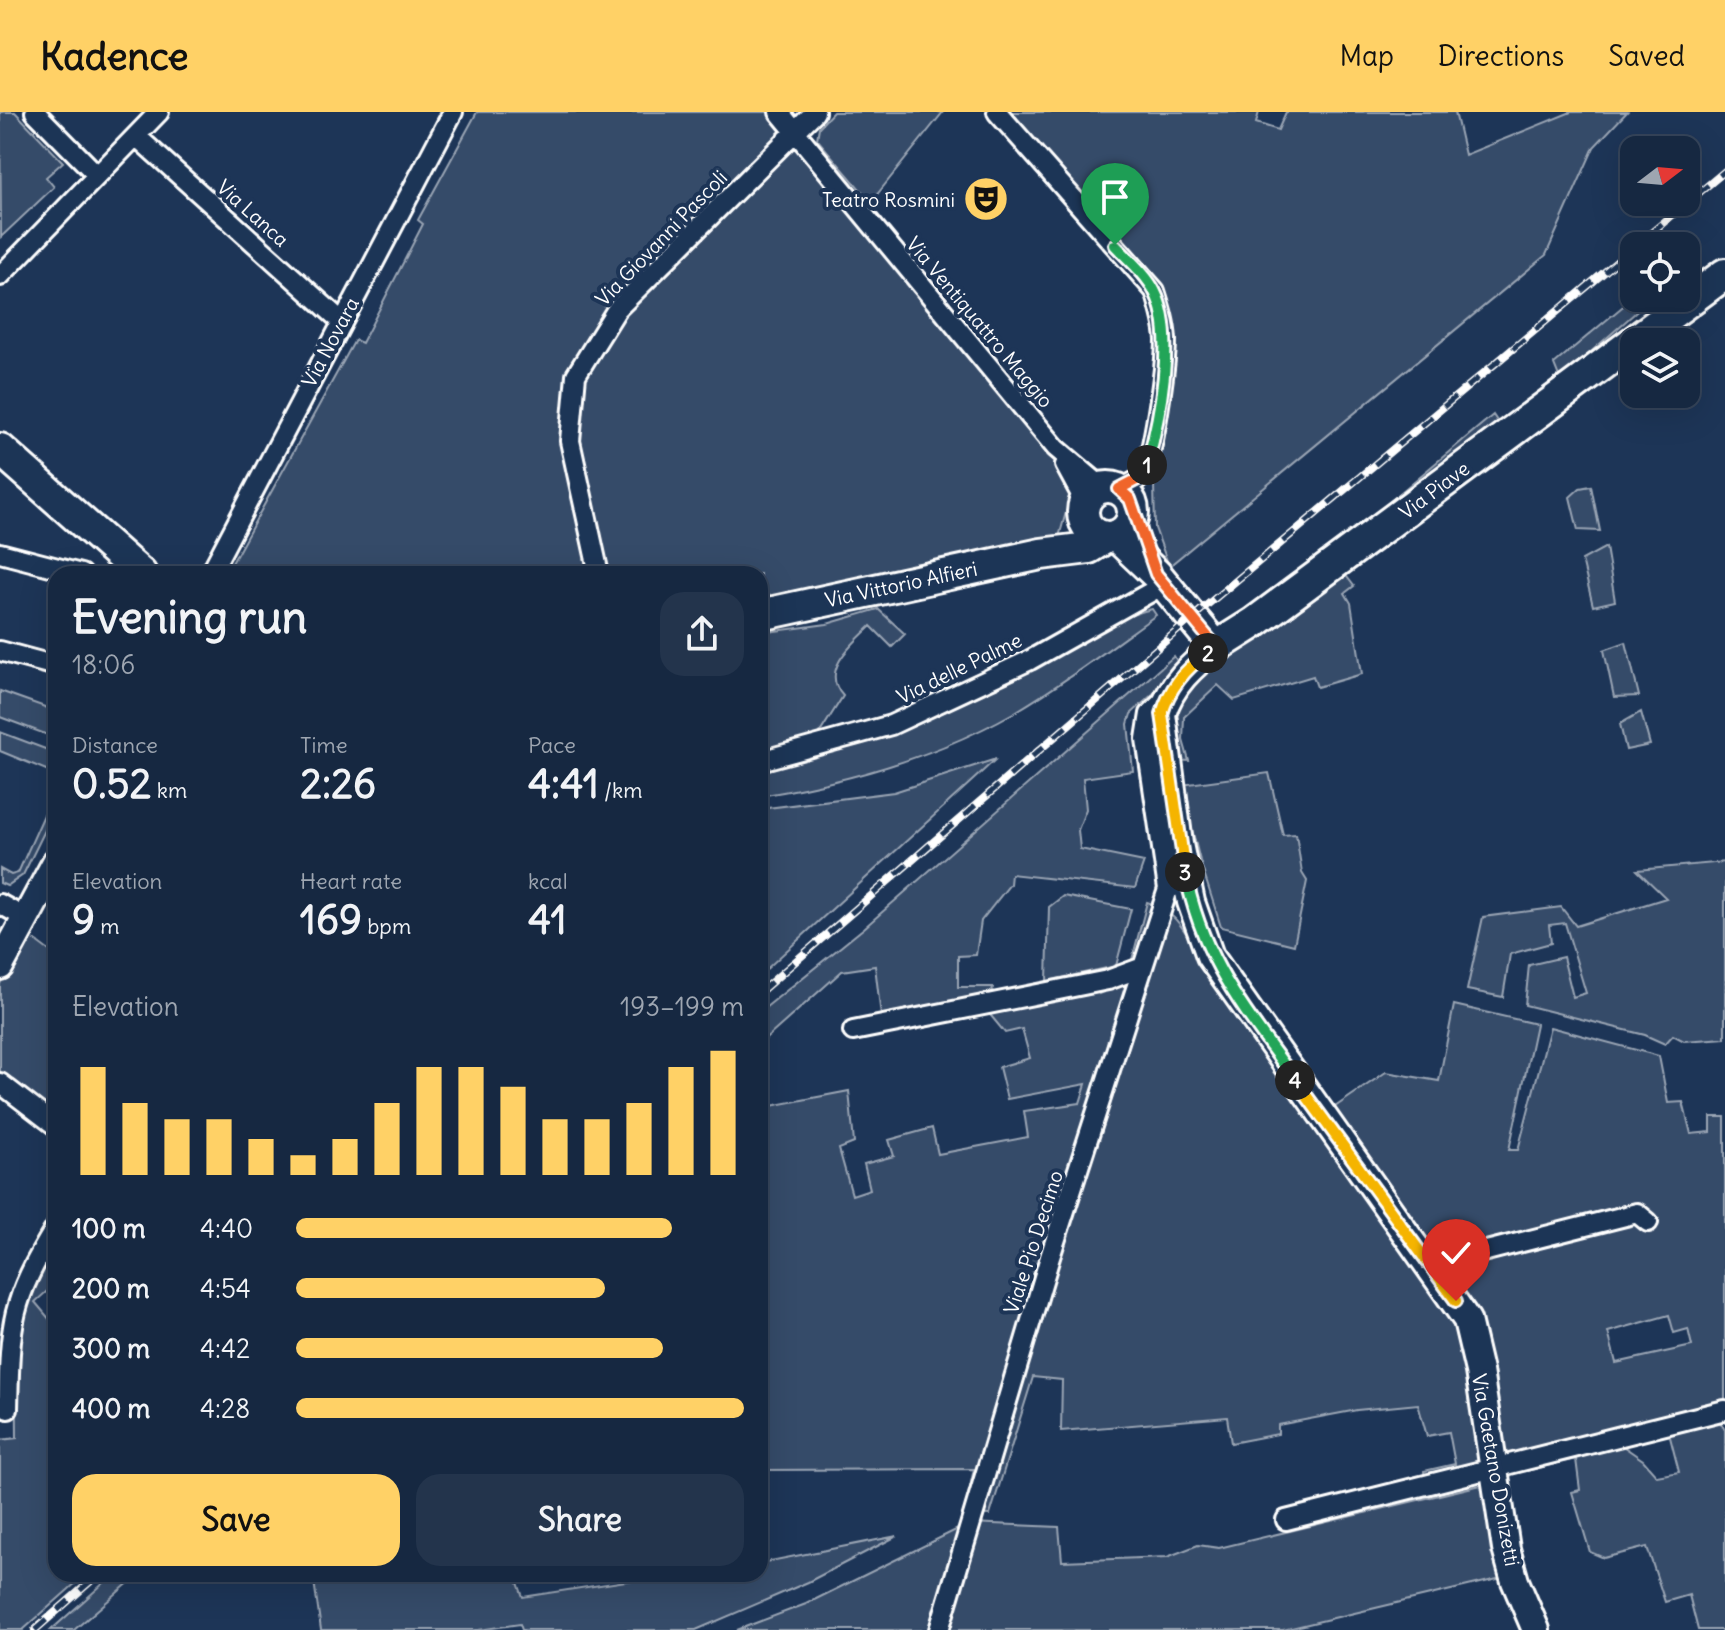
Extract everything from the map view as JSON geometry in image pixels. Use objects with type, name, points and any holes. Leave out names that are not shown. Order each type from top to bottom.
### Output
[{"type":"main road","name":"Via Piave","points":[[1216,647],[1254,623],[1725,274]]},
{"type":"main road","points":[[0,449],[129,566]]},
{"type":"main road","name":"Via Vittorio Alfieri","points":[[768,613],[1041,554],[1106,511]]},
{"type":"main road","points":[[1106,511],[1216,647]]},
{"type":"street","points":[[35,112],[97,175]]},
{"type":"street","points":[[0,276],[159,112]]},
{"type":"street","name":"Via Novara","points":[[214,566],[453,112]]},
{"type":"street","name":"Via Ventiquattro Maggio","points":[[779,112],[1106,511]]},
{"type":"street","name":"Via Giovanni Pascoli","points":[[597,566],[570,441],[576,375],[617,309],[815,112]]},
{"type":"street","points":[[997,112],[1155,291],[1162,313],[1164,365],[1149,458],[1142,476],[1106,511]]},
{"type":"street","name":"Via Lanca","points":[[136,136],[341,321]]},
{"type":"street","points":[[0,553],[50,566]]},
{"type":"street","name":"Via delle Palme","points":[[768,759],[891,725],[1030,660],[1161,579]]},
{"type":"street","name":"Via Gaetano Donizetti","points":[[1216,647],[1196,661],[1167,697],[1162,714],[1178,886],[1231,989],[1431,1265],[1467,1320],[1479,1371],[1492,1470],[1512,1571],[1536,1630]]},
{"type":"street","points":[[0,651],[48,664]]},
{"type":"street","points":[[0,966],[48,878]]},
{"type":"street","name":"Viale Pio Decimo","points":[[939,1630],[1050,1257],[1143,967],[1178,886]]},
{"type":"street","points":[[0,904],[27,919]]},
{"type":"street","points":[[853,1031],[1108,980],[1143,967]]},
{"type":"street","points":[[0,1083],[48,1120]]},
{"type":"street","points":[[1431,1265],[1637,1213],[1648,1222]]},
{"type":"street","points":[[8,1409],[10,1329],[17,1299],[48,1240]]},
{"type":"street","points":[[1286,1520],[1725,1410]]},
{"type":"shaded area","points":[[0,112],[15,112],[63,162],[46,177],[54,187],[1,237]]},
{"type":"shaded area","points":[[477,112],[779,112],[786,137],[1074,484],[1059,537],[768,604],[768,566],[230,566],[355,340],[362,343],[423,224],[418,220]]},
{"type":"shaded area","points":[[833,112],[943,112],[871,202],[817,139],[819,127]]},
{"type":"shaded area","points":[[997,112],[1259,112],[1256,123],[1278,130],[1286,112],[1455,112],[1465,155],[1571,112],[1627,112],[1594,147],[1546,255],[1173,563],[1170,569],[1155,528],[1154,484],[1170,377],[1162,313]]},
{"type":"shaded area","points":[[1620,309],[1620,312],[1636,312],[1560,379],[1554,364]]},
{"type":"shaded area","points":[[1493,415],[1499,424],[1366,526],[1363,524]]},
{"type":"shaded area","points":[[1591,486],[1600,531],[1578,530],[1570,497],[1580,488]]},
{"type":"shaded area","points":[[1606,547],[1615,601],[1593,606],[1582,560]]},
{"type":"shaded area","points":[[1344,573],[1354,586],[1345,593],[1351,603],[1362,674],[1317,687],[1313,676],[1234,700],[1218,685],[1184,717],[1183,740],[1189,761],[1176,760],[1171,715],[1196,681]]},
{"type":"shaded area","points":[[878,609],[905,634],[892,647],[871,626],[841,658],[835,677],[843,696],[818,736],[820,754],[903,726],[984,692],[1037,667],[1122,619],[1152,609],[1156,615],[1033,701],[986,728],[923,754],[859,775],[768,794],[768,632],[827,624]]},
{"type":"shaded area","points":[[1626,642],[1639,696],[1614,697],[1604,650]]},
{"type":"shaded area","points":[[1174,656],[1181,668],[1131,714],[1128,724],[1133,771],[1083,778],[1086,809],[1078,830],[1080,849],[1144,862],[1135,888],[1011,874],[1010,884],[981,921],[976,955],[958,956],[958,987],[993,987],[992,993],[881,1016],[875,966],[842,971],[768,1037],[768,1006],[864,928]]},
{"type":"shaded area","points":[[0,691],[48,708],[48,735],[0,717]]},
{"type":"shaded area","points":[[1641,712],[1650,745],[1626,750],[1620,724]]},
{"type":"shaded area","points":[[0,732],[48,750],[48,771],[0,751]]},
{"type":"shaded area","points":[[996,759],[768,968],[768,808],[894,792]]},
{"type":"shaded area","points":[[1269,773],[1283,835],[1296,834],[1302,873],[1307,881],[1294,945],[1221,927],[1181,785]]},
{"type":"shaded area","points":[[48,806],[48,824],[23,875],[7,886],[0,883],[0,869],[11,875],[18,873]]},
{"type":"shaded area","points":[[1725,862],[1725,1038],[1684,1041],[1673,1035],[1665,1044],[1645,1035],[1525,1005],[1529,965],[1563,957],[1573,997],[1586,993],[1565,923],[1549,925],[1551,943],[1510,954],[1503,997],[1467,990],[1483,917],[1561,907],[1576,926],[1666,898],[1637,870]]},
{"type":"shaded area","points":[[1063,896],[1131,909],[1116,966],[1047,981],[1049,907]]},
{"type":"shaded area","points":[[1147,902],[1163,909],[1181,926],[1460,1331],[1480,1461],[1469,1471],[1425,1482],[1424,1471],[1455,1464],[1449,1432],[1427,1436],[1418,1404],[1357,1410],[1278,1425],[1278,1434],[1231,1443],[1227,1417],[1061,1431],[1062,1380],[1033,1377],[990,1515],[964,1514],[974,1469],[768,1470],[768,1106],[849,1091],[854,1143],[839,1149],[852,1195],[870,1189],[864,1164],[894,1156],[889,1140],[932,1128],[938,1154],[1028,1137],[1024,1111],[1080,1103],[1086,1084],[1007,1099],[999,1067],[1030,1058],[1022,1029],[1005,1033],[987,1011],[1093,986],[1099,994],[1127,979]]},
{"type":"shaded area","points":[[28,935],[48,950],[48,1110],[0,1073],[0,984]]},
{"type":"shaded area","points":[[1454,1005],[1536,1024],[1509,1150],[1518,1150],[1550,1027],[1659,1056],[1668,1103],[1683,1102],[1691,1134],[1711,1132],[1711,1117],[1725,1117],[1725,1405],[1497,1459],[1486,1360],[1332,1109],[1386,1072],[1439,1081]],"holes":[[[1669,1315],[1674,1333],[1688,1329],[1692,1346],[1616,1363],[1608,1332]]]},
{"type":"shaded area","points":[[48,1260],[48,1290],[35,1302],[48,1317],[48,1582],[77,1582],[23,1630],[0,1630],[0,1440],[17,1438],[16,1326],[30,1288]]},
{"type":"shaded area","points":[[1719,1420],[1725,1430],[1725,1630],[1698,1630],[1689,1595],[1665,1602],[1647,1547],[1604,1558],[1590,1552],[1572,1492],[1580,1490],[1576,1459],[1526,1471],[1525,1465],[1617,1442],[1643,1460],[1657,1476],[1679,1472],[1669,1433]]},
{"type":"shaded area","points":[[1485,1484],[1506,1577],[1283,1630],[737,1630],[806,1604],[970,1523],[1059,1527],[1062,1561],[1167,1557],[1198,1545],[1219,1548]]},
{"type":"shaded area","points":[[897,1536],[808,1582],[696,1630],[522,1630],[520,1624],[478,1630],[321,1630],[314,1582],[518,1582],[523,1597],[620,1582],[768,1582],[768,1561]]},
{"type":"shaded area","points":[[105,1582],[130,1582],[74,1630],[51,1630]]},
{"type":"railway","points":[[768,985],[1207,605],[1725,171]]},
{"type":"railway","points":[[35,1630],[90,1582]]},
{"type":"place","name":"Teatro Rosmini","points":[[986,199]]},
{"type":"route","points":[[1115,245],[1155,291],[1166,341],[1147,466],[1142,476],[1119,489],[1130,499],[1156,574],[1216,647],[1196,661],[1179,681],[1167,697],[1162,714],[1179,844],[1199,930],[1210,956],[1231,989],[1456,1301]]}]
